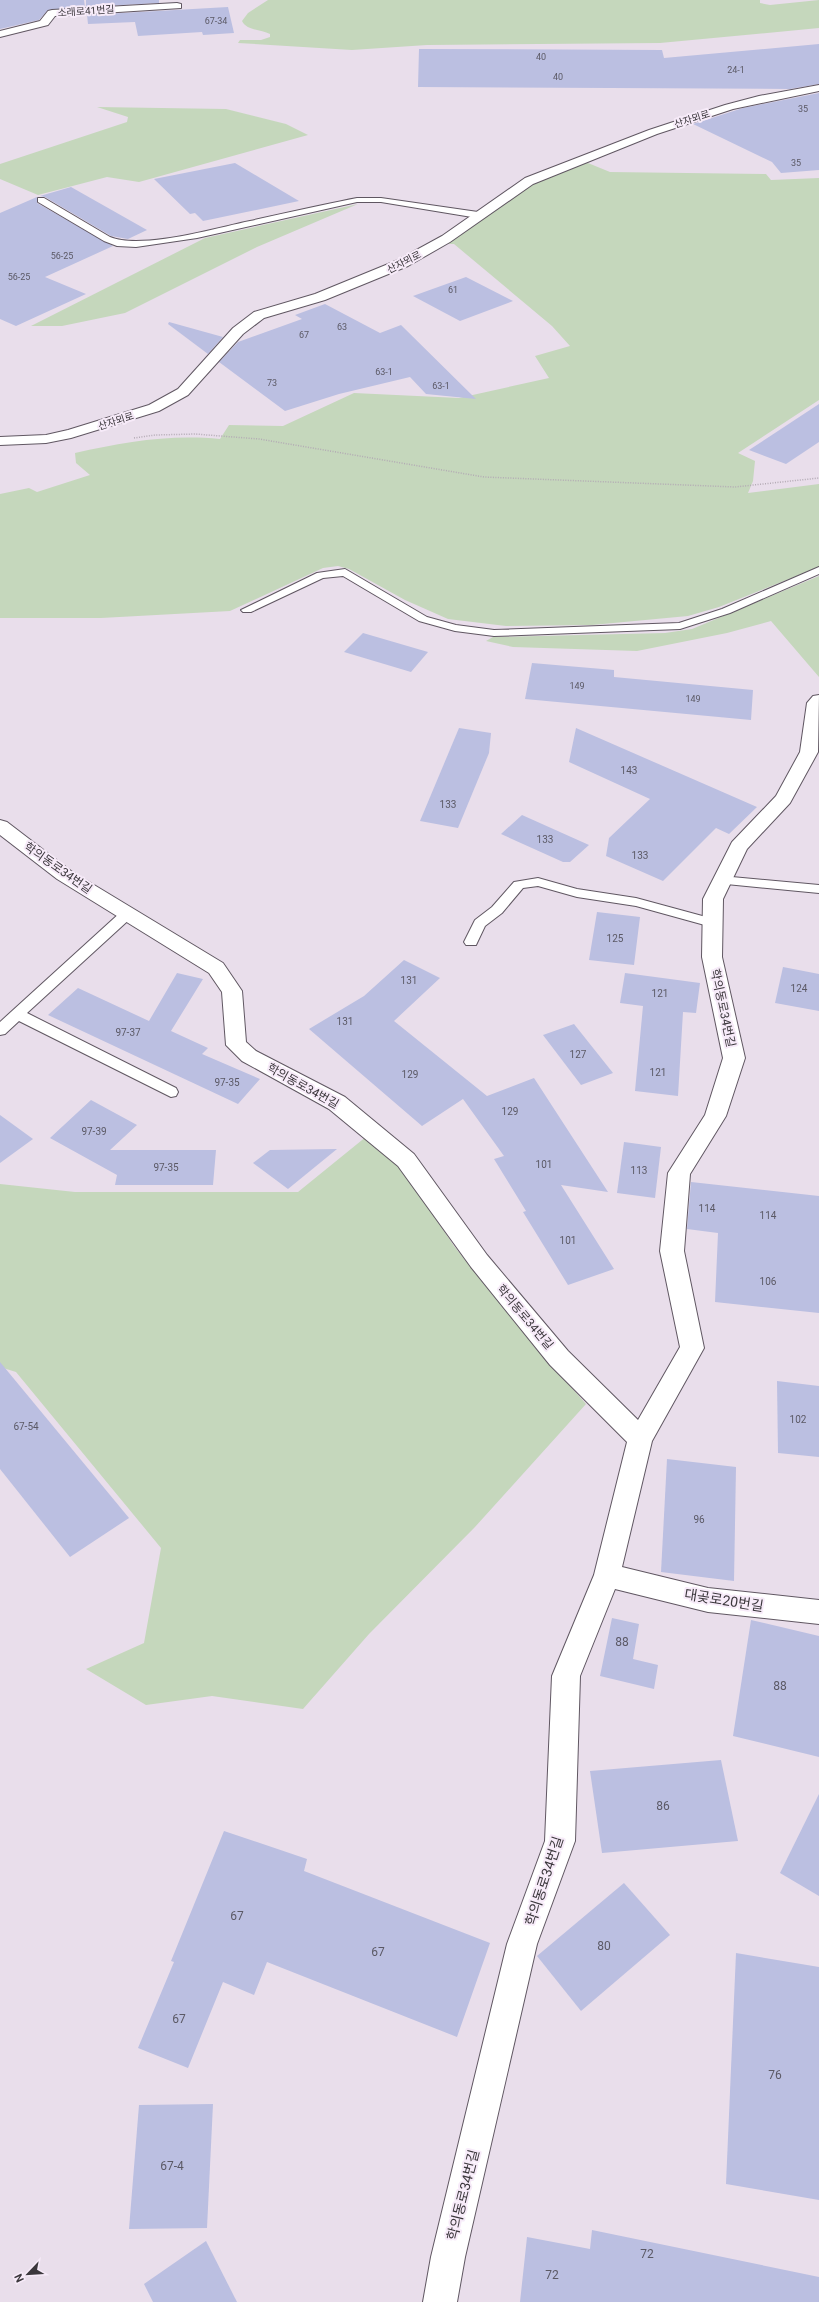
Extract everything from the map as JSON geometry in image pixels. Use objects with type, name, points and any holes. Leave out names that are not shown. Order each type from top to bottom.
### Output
[{"type":"street","points":[[52,13],[59,0]]},
{"type":"street","name":"소래로41번길","points":[[0,34],[44,23],[52,13],[177,6]]},
{"type":"street","name":"산자뫼로","points":[[0,441],[40,440],[71,434],[125,418],[170,400],[194,381],[238,331],[259,315],[335,292],[403,263],[446,239],[478,215],[529,181],[584,158],[729,107],[759,99],[819,88]]},
{"type":"street","name":"학의동로34번길","points":[[440,2302],[448,2256],[522,1944],[560,1842],[566,1676],[607,1575],[640,1439],[692,1348],[672,1251],[679,1173],[715,1116],[734,1058],[712,957],[713,899],[739,846],[784,800],[809,752],[816,703],[819,700]]},
{"type":"street","name":"학의동로34번길","points":[[0,826],[64,875],[216,968],[232,991],[236,1045],[249,1056],[337,1103],[406,1160],[479,1261],[560,1358],[640,1439]]},
{"type":"street","name":"대곶로20번길","points":[[607,1575],[708,1600],[819,1612]]},
{"type":"lane","points":[[41,200],[108,239],[127,244],[148,244],[356,200],[381,200],[478,215]]},
{"type":"lane","points":[[247,610],[321,575],[345,572],[422,619],[455,628],[494,633],[680,626],[726,611],[819,570]]},
{"type":"lane","points":[[721,880],[819,889]]},
{"type":"lane","points":[[471,942],[480,923],[497,910],[519,885],[538,882],[577,893],[636,902],[712,923]]},
{"type":"lane","points":[[0,1030],[128,914]]},
{"type":"lane","points":[[17,1014],[172,1092]]},
{"type":"path","points":[[133,438],[155,435],[196,434],[259,439],[484,477],[736,487],[819,478]]},
{"type":"green space","points":[[268,0],[760,0],[760,3],[770,5],[819,0],[819,28],[660,43],[427,45],[352,50],[238,43],[240,40],[261,40],[270,37],[270,34],[266,32],[247,27],[242,21],[248,13]]},
{"type":"green space","points":[[97,107],[226,109],[286,124],[308,135],[139,182],[107,177],[38,195],[0,179],[0,164],[127,122],[128,117]]},
{"type":"green space","points":[[583,161],[610,172],[766,174],[771,180],[819,178],[819,400],[738,453],[755,461],[753,481],[748,493],[819,484],[819,567],[719,607],[688,616],[592,625],[506,626],[448,619],[405,600],[349,569],[338,566],[323,568],[230,611],[101,618],[0,618],[0,494],[29,488],[37,492],[90,475],[76,463],[75,453],[129,442],[165,438],[220,439],[229,425],[283,426],[354,393],[459,398],[549,378],[535,356],[570,346],[552,326],[454,244],[448,244],[529,184]]},
{"type":"green space","points":[[358,204],[257,247],[125,313],[62,326],[31,326],[205,238]]},
{"type":"green space","points":[[819,576],[819,677],[771,621],[727,633],[637,651],[513,647],[486,641],[493,637],[665,633],[692,629]]},
{"type":"green space","points":[[367,1136],[404,1171],[454,1246],[524,1333],[586,1404],[475,1527],[369,1634],[303,1709],[212,1696],[146,1705],[86,1669],[144,1643],[161,1548],[16,1372],[0,1367],[0,1184],[75,1192],[298,1192]]},
{"type":"building","points":[[0,0],[84,0],[85,7],[48,10],[39,20],[0,29]]},
{"type":"building","points":[[86,0],[159,0],[159,3],[86,7]]},
{"type":"building","points":[[228,7],[234,33],[203,35],[202,32],[138,36],[135,22],[88,24],[87,15]]},
{"type":"building","points":[[819,44],[819,84],[790,89],[418,87],[419,49],[662,50],[664,58]]},
{"type":"building","points":[[819,93],[819,170],[781,173],[772,162],[693,124],[743,108]]},
{"type":"building","points":[[235,163],[299,201],[203,221],[195,213],[190,214],[154,179]]},
{"type":"building","points":[[71,187],[147,230],[128,239],[111,236],[45,197],[40,196]]},
{"type":"building","points":[[37,197],[37,203],[113,246],[45,277],[86,294],[16,326],[0,319],[0,213]]},
{"type":"building","points":[[466,277],[513,301],[460,321],[413,296]]},
{"type":"building","points":[[325,304],[380,333],[401,325],[476,399],[426,394],[410,377],[339,394],[285,411],[219,362],[238,342],[302,319],[295,315]]},
{"type":"building","points":[[169,322],[223,337],[208,354],[168,324]]},
{"type":"building","points":[[819,404],[819,442],[786,464],[749,450]]},
{"type":"building","points":[[363,633],[428,652],[411,672],[344,652]]},
{"type":"building","points":[[532,663],[614,670],[614,677],[753,690],[751,720],[525,699]]},
{"type":"building","points":[[459,728],[491,733],[489,753],[458,828],[420,821]]},
{"type":"building","points":[[576,728],[757,807],[729,834],[716,828],[663,881],[606,856],[609,838],[650,799],[569,762]]},
{"type":"building","points":[[522,815],[589,845],[570,862],[563,862],[501,834]]},
{"type":"building","points":[[597,912],[640,917],[634,965],[589,960]]},
{"type":"building","points":[[404,960],[440,978],[394,1021],[487,1096],[534,1078],[608,1192],[561,1185],[614,1269],[568,1285],[523,1212],[526,1211],[494,1159],[504,1156],[463,1099],[422,1126],[309,1029],[364,996]]},
{"type":"building","points":[[783,967],[819,974],[819,1011],[775,1003]]},
{"type":"building","points":[[177,973],[203,979],[171,1031],[208,1048],[202,1054],[260,1079],[238,1104],[48,1015],[78,988],[149,1021]]},
{"type":"building","points":[[625,973],[700,983],[696,1013],[683,1012],[678,1096],[635,1091],[643,1006],[620,1003]]},
{"type":"building","points":[[574,1024],[613,1073],[581,1085],[543,1035]]},
{"type":"building","points":[[91,1100],[137,1125],[110,1150],[216,1150],[213,1185],[115,1185],[117,1175],[50,1138]]},
{"type":"building","points":[[0,1115],[33,1139],[0,1163]]},
{"type":"building","points":[[624,1142],[661,1147],[655,1198],[617,1193]]},
{"type":"building","points":[[337,1149],[288,1189],[253,1163],[270,1150]]},
{"type":"building","points":[[691,1182],[819,1196],[819,1313],[715,1302],[718,1233],[687,1229]]},
{"type":"building","points":[[0,1362],[129,1518],[70,1557],[0,1469]]},
{"type":"building","points":[[777,1381],[819,1386],[819,1457],[778,1453]]},
{"type":"building","points":[[667,1459],[736,1467],[734,1581],[661,1572]]},
{"type":"building","points":[[612,1618],[639,1624],[633,1659],[658,1665],[654,1689],[600,1676]]},
{"type":"building","points":[[751,1620],[819,1636],[819,1757],[733,1736]]},
{"type":"building","points":[[721,1760],[738,1841],[602,1853],[590,1771]]},
{"type":"building","points":[[819,1794],[819,1896],[780,1873]]},
{"type":"building","points":[[224,1831],[307,1859],[304,1871],[490,1943],[457,2037],[267,1962],[254,1995],[223,1982],[188,2068],[138,2048],[174,1962],[171,1961]]},
{"type":"building","points":[[624,1883],[670,1935],[581,2011],[537,1956]]},
{"type":"building","points":[[736,1953],[819,1967],[819,2200],[726,2184]]},
{"type":"building","points":[[213,2104],[207,2228],[129,2229],[139,2105]]},
{"type":"building","points":[[592,2230],[819,2277],[819,2302],[520,2302],[527,2237],[590,2249]]},
{"type":"building","points":[[206,2241],[237,2302],[153,2302],[144,2284]]}]
